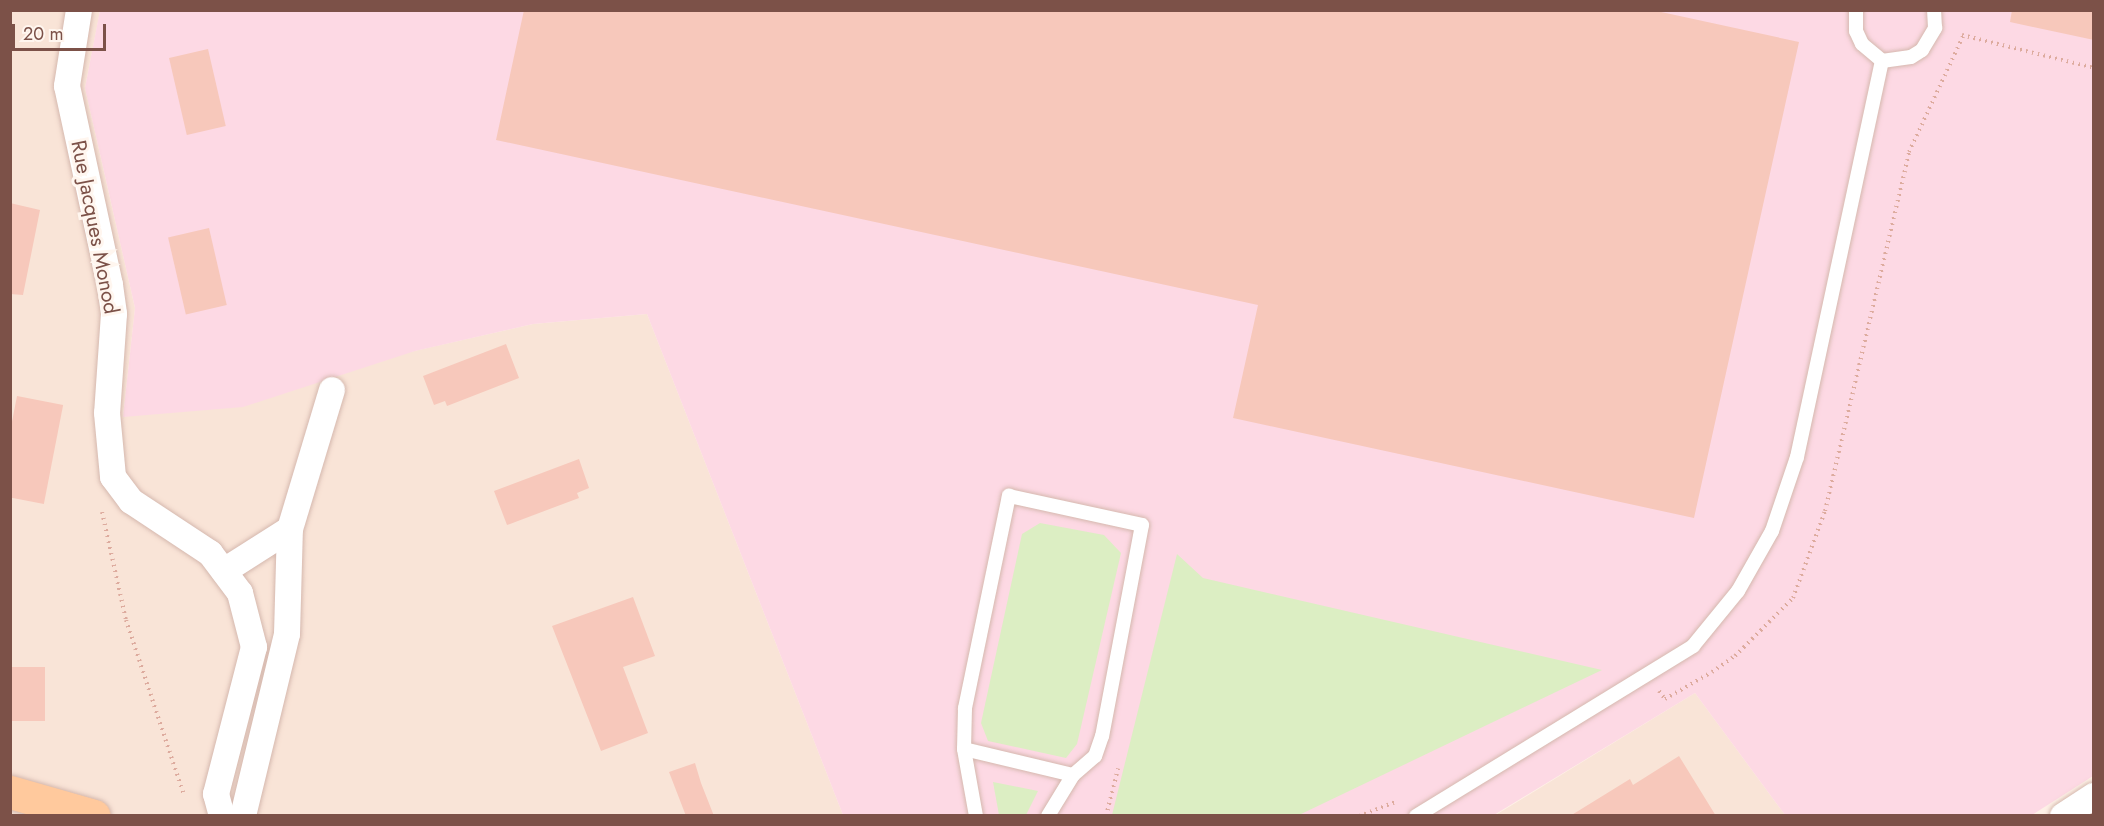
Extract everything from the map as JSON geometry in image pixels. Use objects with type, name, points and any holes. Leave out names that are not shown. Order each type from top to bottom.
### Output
[{"type":"main road","points":[[10,792],[94,816]]},
{"type":"street","name":"Rue Jacques Monod","points":[[79,10],[66,86],[110,285],[114,314],[108,413],[113,477]]},
{"type":"street","points":[[243,816],[287,634],[290,529],[332,390]]},
{"type":"street","points":[[113,477],[131,501],[210,553],[240,593],[254,647],[216,794],[222,816]]},
{"type":"street","points":[[224,571],[290,529]]},
{"type":"street","points":[[2063,816],[2094,796]]},
{"type":"lane","points":[[1856,10],[1856,31],[1862,44],[1882,61],[1911,57],[1930,40],[1935,28],[1934,10]]},
{"type":"lane","points":[[1416,816],[1693,646],[1744,581],[1772,531],[1797,458],[1882,61]]},
{"type":"lane","points":[[976,816],[964,749],[965,708],[1009,496],[1142,525],[1102,736],[1095,756],[1073,775],[1048,816]]},
{"type":"lane","points":[[964,749],[1073,775]]},
{"type":"path","points":[[1935,28],[2094,68]]},
{"type":"path","points":[[1736,656],[1792,598],[1815,547],[1909,152],[1963,36]]},
{"type":"path","points":[[113,477],[102,504],[106,544],[126,620],[184,795]]},
{"type":"path","points":[[1106,816],[1118,769]]},
{"type":"shaded area","points":[[100,10],[2093,11],[2093,776],[2032,815],[1785,815],[1695,693],[1494,815],[843,815],[647,314],[533,324],[415,351],[243,407],[123,417],[135,308],[85,88]]},
{"type":"shaded area","points":[[10,11],[100,11],[85,88],[135,308],[123,417],[533,324],[647,314],[843,815],[11,815]]},
{"type":"shaded area","points":[[1695,693],[1785,815],[1494,816]]},
{"type":"green space","points":[[1040,523],[1104,535],[1121,553],[1077,744],[1066,758],[988,741],[981,723],[1022,534]]},
{"type":"green space","points":[[1177,554],[1203,578],[1602,670],[1299,815],[1112,815]]},
{"type":"green space","points":[[993,782],[1038,791],[1026,815],[999,815]]},
{"type":"building","points":[[524,10],[1652,10],[1799,42],[1694,518],[1233,418],[1258,305],[496,140]]},
{"type":"building","points":[[2012,10],[2094,10],[2094,40],[2010,22]]},
{"type":"building","points":[[208,49],[226,126],[187,135],[169,58]]},
{"type":"building","points":[[10,203],[40,210],[23,295],[10,294]]},
{"type":"building","points":[[209,228],[227,305],[186,314],[168,237]]},
{"type":"building","points":[[506,344],[519,378],[447,406],[445,401],[434,405],[423,376]]},
{"type":"building","points":[[17,396],[63,405],[44,504],[10,498],[10,432]]},
{"type":"building","points":[[579,459],[589,488],[577,493],[579,498],[507,525],[494,491]]},
{"type":"building","points":[[633,597],[655,656],[623,667],[648,733],[601,751],[552,626]]},
{"type":"building","points":[[10,667],[45,667],[45,721],[10,721]]},
{"type":"building","points":[[1679,756],[1716,816],[1570,816],[1630,779],[1633,785]]},
{"type":"building","points":[[695,763],[714,816],[686,816],[669,772]]}]
